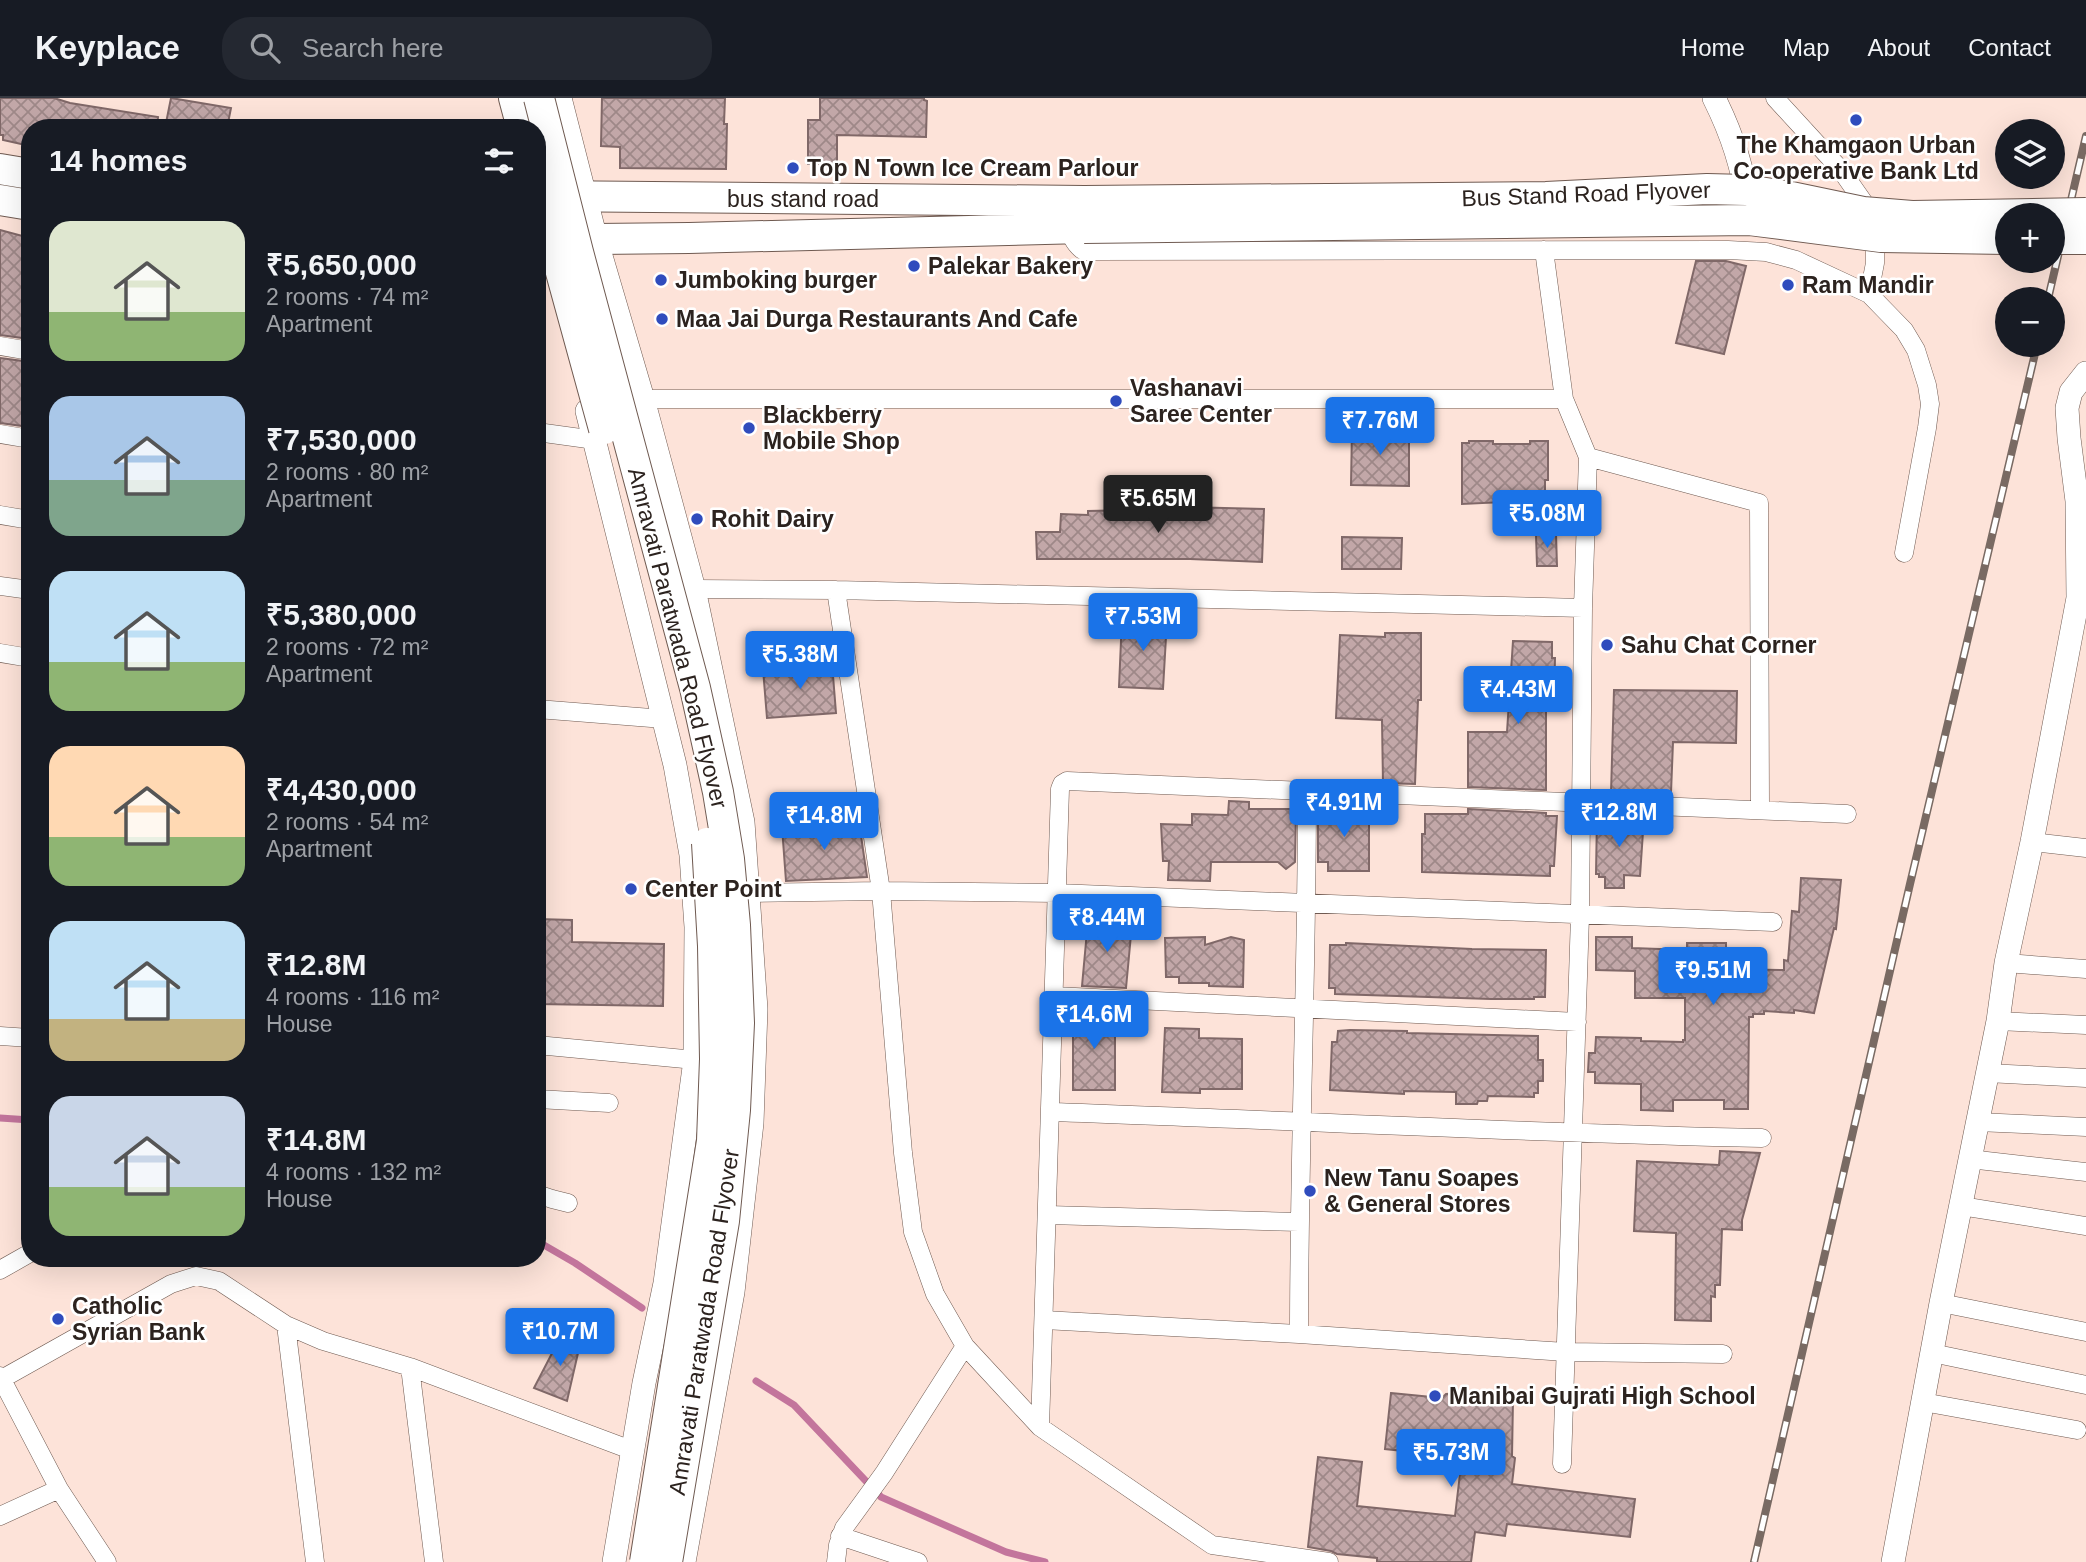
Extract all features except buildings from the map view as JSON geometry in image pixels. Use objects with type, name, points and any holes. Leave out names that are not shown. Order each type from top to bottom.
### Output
[{"type":"main road","points":[[514,98],[520,119]]},
{"type":"main road","name":"Amravati Paratwada Road Flyover","points":[[539,98],[544,119]]},
{"type":"main road","name":"Amravati Paratwada Road Flyover","points":[[546,126],[695,688],[718,792],[729,859],[735,925],[739,1023],[735,1110],[724,1221],[667,1562]]},
{"type":"main road","points":[[0,169],[21,172]]},
{"type":"main road","name":"Bus Stand Road Flyover","points":[[1076,215],[1707,189],[1746,190],[1863,212],[1912,216],[2086,214]]},
{"type":"main road","name":"bus stand road","points":[[546,196],[791,199],[1076,215]]},
{"type":"main road","points":[[0,200],[21,204]]},
{"type":"main road","name":"bus stand road","points":[[546,239],[790,235],[1076,215]]},
{"type":"main road","name":"Bus Stand Road Flyover","points":[[1076,215],[1749,220],[1881,237],[1995,239]]},
{"type":"main road","name":"Amravati Paratwada Road Flyover","points":[[546,218],[670,671],[709,852],[715,1059],[712,1141],[645,1562]]},
{"type":"main road","points":[[2065,239],[2086,239]]},
{"type":"street","points":[[503,98],[508,119]]},
{"type":"street","points":[[560,98],[596,239],[643,399],[694,589],[743,822],[756,1009],[752,1123],[733,1292],[684,1562]]},
{"type":"street","points":[[1714,98],[1738,151],[1749,220]]},
{"type":"street","points":[[1775,98],[1841,170],[1870,210],[1875,233],[1875,263],[1869,294]]},
{"type":"street","points":[[790,235],[791,199]]},
{"type":"street","points":[[1076,215],[1079,248],[1084,251],[1728,250],[1766,252],[1796,260],[1869,294],[1904,330],[1916,350],[1930,404],[1904,553]]},
{"type":"street","points":[[1544,250],[1564,400],[1588,457],[1583,608],[1580,916],[1562,1464]]},
{"type":"street","points":[[546,267],[595,440],[675,765],[691,855],[696,927],[695,1060],[665,1283],[643,1383],[614,1562]]},
{"type":"street","points":[[0,346],[21,350]]},
{"type":"street","points":[[1893,1562],[2078,598],[2077,501],[2068,438],[2067,408],[2071,392],[2086,373]]},
{"type":"street","points":[[643,399],[1564,400]]},
{"type":"street","points":[[546,433],[595,440]]},
{"type":"street","points":[[0,434],[21,438]]},
{"type":"street","points":[[1588,457],[1759,503],[1760,810]]},
{"type":"street","points":[[0,515],[21,518]]},
{"type":"street","points":[[0,586],[21,589]]},
{"type":"street","points":[[694,589],[1583,608]]},
{"type":"street","points":[[836,590],[881,891],[903,1153],[913,1232],[935,1294],[965,1346],[1041,1427],[1212,1545],[1329,1562]]},
{"type":"street","points":[[0,653],[21,656]]},
{"type":"street","points":[[546,710],[664,719]]},
{"type":"street","points":[[1041,1427],[1062,784],[1067,781],[1847,814]]},
{"type":"street","points":[[1298,1334],[1307,792]]},
{"type":"street","points":[[2032,842],[2086,848]]},
{"type":"street","points":[[749,893],[1057,893],[1773,922]]},
{"type":"street","points":[[2006,963],[2086,969]]},
{"type":"street","points":[[1055,996],[1577,1023]]},
{"type":"street","points":[[1998,1021],[2086,1025]]},
{"type":"street","points":[[0,1036],[21,1037]]},
{"type":"street","points":[[546,1046],[695,1060]]},
{"type":"street","points":[[1987,1073],[2086,1078]]},
{"type":"street","points":[[546,1099],[608,1102]]},
{"type":"street","points":[[1051,1112],[1574,1134],[1762,1138]]},
{"type":"street","points":[[1977,1122],[2086,1127]]},
{"type":"street","points":[[1969,1159],[2086,1172]]},
{"type":"street","points":[[546,1197],[568,1203]]},
{"type":"street","points":[[1961,1206],[2086,1226]]},
{"type":"street","points":[[1048,1216],[1298,1222]]},
{"type":"street","points":[[0,1270],[21,1258]]},
{"type":"street","points":[[107,1562],[59,1489],[1,1378],[171,1284],[196,1276],[219,1281],[286,1325],[323,1341],[410,1367],[631,1450]]},
{"type":"street","points":[[1941,1303],[2086,1332]]},
{"type":"street","points":[[1044,1320],[1566,1352],[1723,1354]]},
{"type":"street","points":[[286,1325],[315,1562]]},
{"type":"street","points":[[836,1562],[842,1532],[884,1473],[965,1346]]},
{"type":"street","points":[[1932,1353],[2086,1385]]},
{"type":"street","points":[[410,1367],[434,1562]]},
{"type":"street","points":[[1923,1402],[2077,1430]]},
{"type":"street","points":[[0,1516],[59,1489]]},
{"type":"street","points":[[842,1532],[918,1562]]},
{"type":"waterway","points":[[0,1118],[21,1119]]},
{"type":"waterway","points":[[546,1246],[642,1308]]},
{"type":"waterway","points":[[756,1381],[794,1405],[881,1497],[1006,1552],[1045,1562]]},
{"type":"railway","points":[[2051,287],[2086,136]]},
{"type":"railway","points":[[1754,1562],[2034,357]]},
{"type":"place","name":"The Khamgaon Urban Co-operative Bank Ltd","points":[[1856,120]]},
{"type":"place","name":"Top N Town Ice Cream Parlour","points":[[793,168]]},
{"type":"place","name":"Palekar Bakery","points":[[914,266]]},
{"type":"place","name":"Jumboking burger","points":[[661,280]]},
{"type":"place","name":"Ram Mandir","points":[[1788,285]]},
{"type":"place","name":"Maa Jai Durga Restaurants And Cafe","points":[[662,319]]},
{"type":"place","name":"Vashanavi Saree Center","points":[[1116,401]]},
{"type":"place","name":"Blackberry Mobile Shop","points":[[749,428]]},
{"type":"place","name":"Rohit Dairy","points":[[697,519]]},
{"type":"place","name":"Sahu Chat Corner","points":[[1607,645]]},
{"type":"place","name":"Center Point","points":[[631,889]]},
{"type":"place","name":"New Tanu Soapes & General Stores","points":[[1310,1191]]},
{"type":"place","name":"Catholic Syrian Bank","points":[[58,1319]]},
{"type":"place","name":"Manibai Gujrati High School","points":[[1435,1396]]}]
